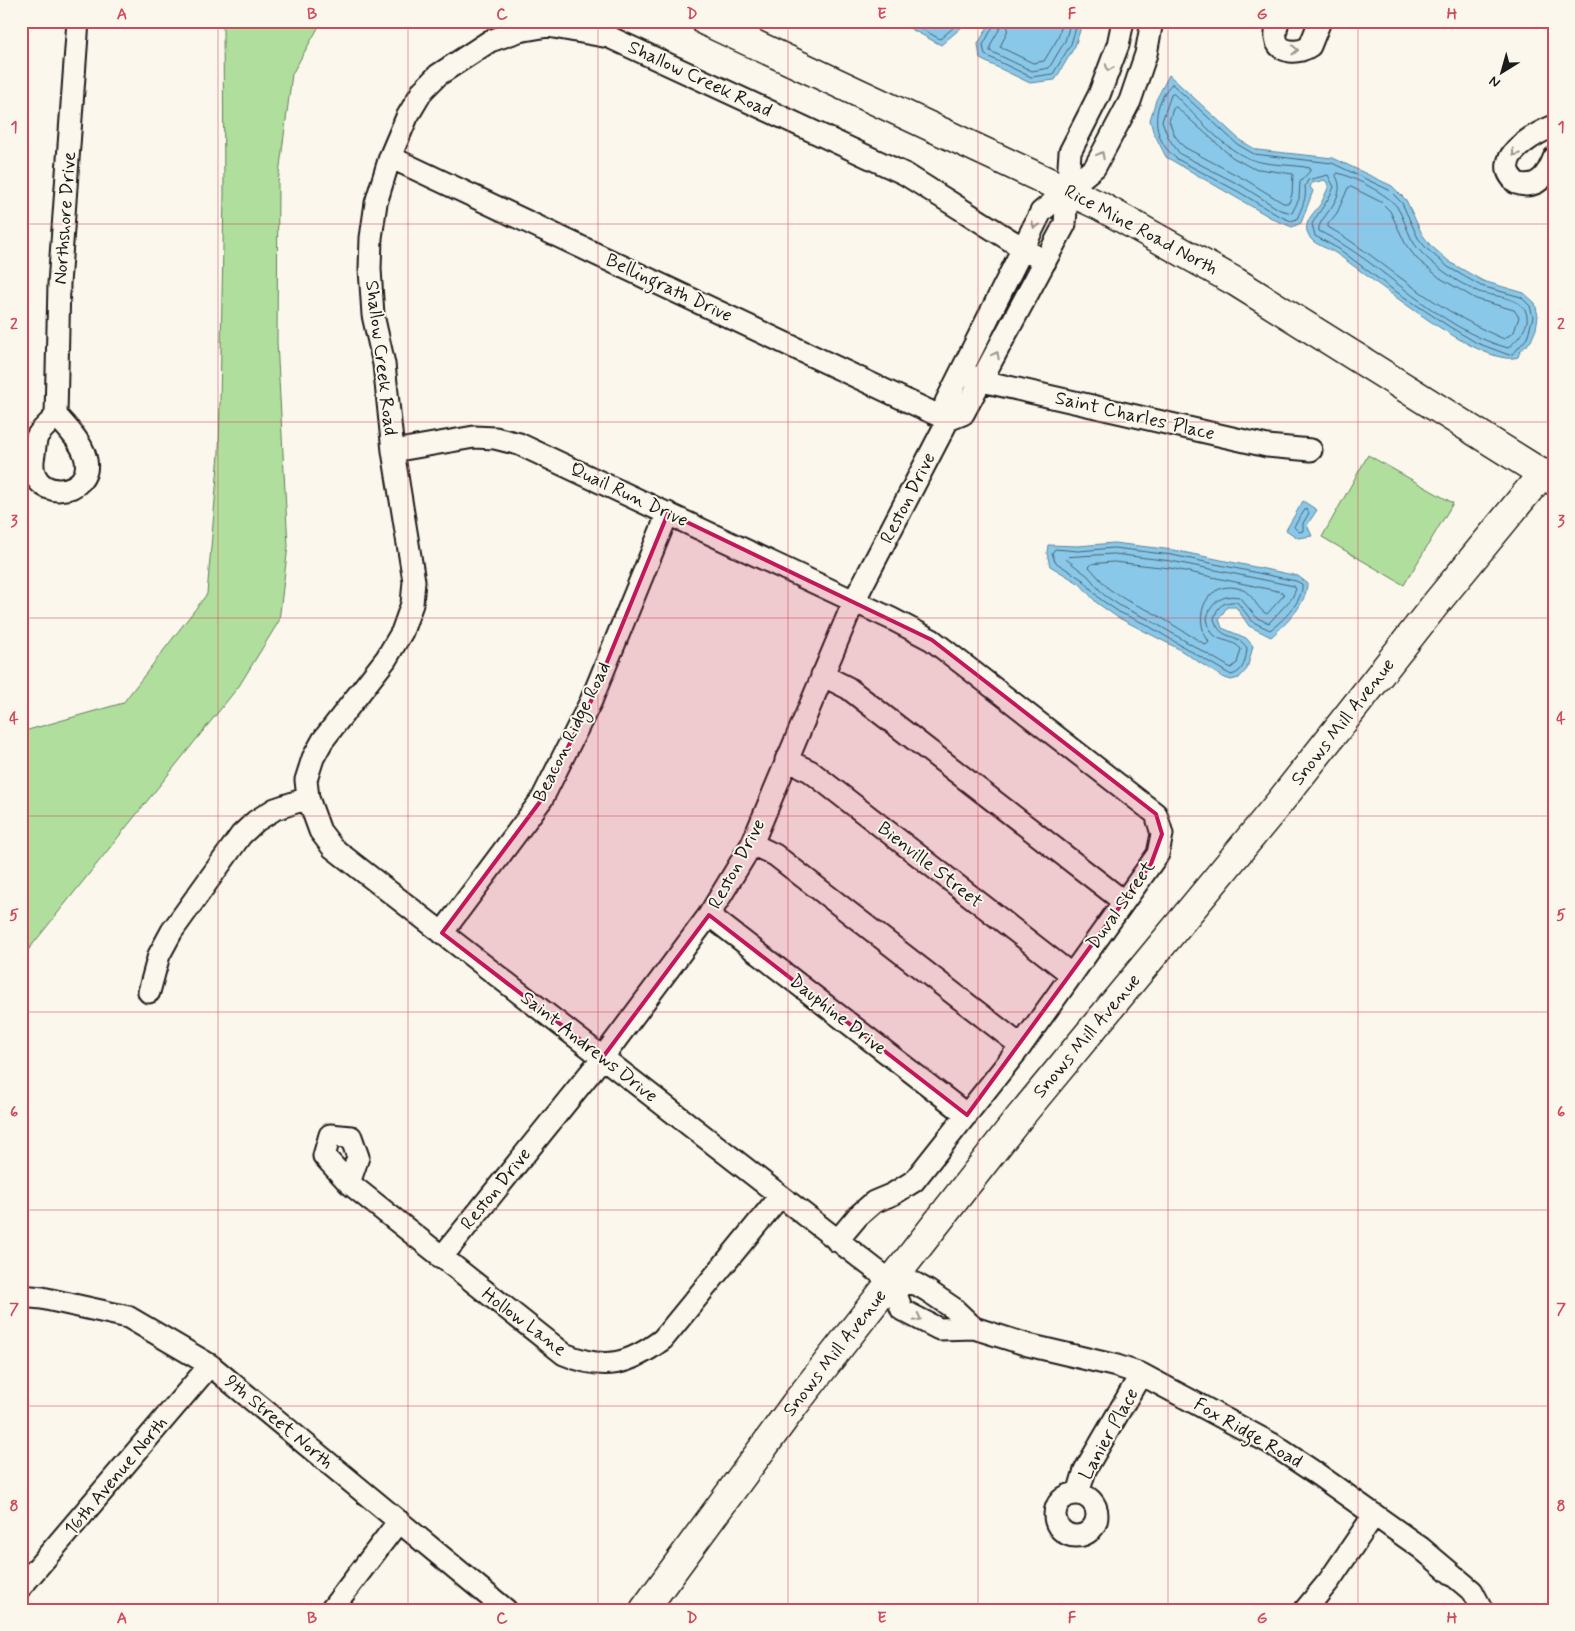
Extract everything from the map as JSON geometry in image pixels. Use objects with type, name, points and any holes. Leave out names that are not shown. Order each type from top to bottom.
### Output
[{"type":"main road","name":"Rice Mine Road North","points":[[705,21],[1068,190],[1236,282],[1548,477]]},
{"type":"main road","name":"Snows Mill Avenue","points":[[644,1610],[795,1404],[1019,1118],[1279,803],[1438,601],[1548,477]]},
{"type":"street","name":"Northshore Drive","points":[[56,415],[59,284],[78,21]]},
{"type":"street","points":[[1068,190],[1070,152],[1099,95],[1118,45],[1123,21]]},
{"type":"street","points":[[1068,190],[1095,167],[1130,101],[1146,54],[1152,21]]},
{"type":"street","points":[[1278,21],[1276,39],[1279,45],[1297,52],[1310,46],[1320,21]]},
{"type":"street","name":"Shallow Creek Road","points":[[308,798],[306,780],[313,758],[323,740],[386,659],[402,632],[412,604],[414,582],[393,451],[384,364],[373,315],[370,269],[376,203],[390,157],[407,117],[423,90],[438,75],[490,41],[518,31],[548,26],[574,29],[609,37],[905,174],[1045,262]]},
{"type":"street","points":[[1554,126],[1537,133],[1522,143],[1508,163],[1508,170],[1516,183],[1531,186],[1544,176],[1554,158]]},
{"type":"street","name":"Bellingrath Drive","points":[[390,157],[948,420]]},
{"type":"street","name":"Reston Drive","points":[[441,1258],[603,1057],[709,916],[752,844],[854,601],[948,420],[946,402],[1041,212],[1068,190]]},
{"type":"street","name":"Reston Drive","points":[[948,420],[963,414],[1065,224],[1068,190]]},
{"type":"street","name":"Saint Charles Place","points":[[962,372],[982,381],[1267,446],[1311,450]]},
{"type":"street","name":"Quail Run Drive","points":[[393,451],[474,437],[495,438],[519,444],[854,601]]},
{"type":"street","name":"Beacon Ridge Road","points":[[442,933],[542,799],[591,701],[668,513]]},
{"type":"street","name":"Duval Street","points":[[837,1241],[858,1216],[874,1202],[893,1194],[914,1180],[967,1115],[1021,1046],[1158,854],[1162,834],[1156,814],[932,640],[854,601]]},
{"type":"street","points":[[822,675],[848,688],[1123,901]]},
{"type":"street","name":"Bienville Street","points":[[786,760],[810,771],[1072,975]]},
{"type":"street","points":[[149,992],[159,955],[172,931],[241,836],[256,821],[275,810],[308,798]]},
{"type":"street","name":"Saint Andrews Drive","points":[[308,798],[320,831],[334,848],[837,1241],[891,1281]]},
{"type":"street","points":[[752,844],[775,855],[1021,1046]]},
{"type":"street","name":"Dauphine Drive","points":[[709,916],[967,1115]]},
{"type":"street","name":"Hollow Lane","points":[[349,1183],[564,1354],[584,1362],[605,1365],[626,1361],[646,1352],[663,1339],[780,1196]]},
{"type":"street","name":"Fox Ridge Road","points":[[974,1328],[953,1308],[916,1284],[891,1281],[902,1310],[939,1329],[974,1328],[1028,1345],[1118,1366],[1141,1374],[1272,1444],[1421,1548],[1472,1591],[1482,1610]]},
{"type":"street","name":"9th Street North","points":[[21,1296],[42,1298],[128,1317],[210,1365],[506,1610]]},
{"type":"street","name":"16th Avenue North","points":[[21,1587],[210,1365]]},
{"type":"street","name":"Lanier Place","points":[[1078,1494],[1085,1470],[1141,1374]]},
{"type":"street","points":[[1305,1610],[1329,1581],[1374,1515]]},
{"type":"street","points":[[331,1610],[399,1521]]},
{"type":"highlighted area","points":[[668,513],[932,640],[1156,814],[1162,834],[1151,864],[967,1115],[709,915],[603,1057],[442,933],[542,799],[591,701]]},
{"type":"green space","points":[[223,21],[322,21],[292,74],[278,182],[277,342],[288,546],[279,621],[239,686],[21,959],[21,732],[123,703],[207,594],[219,453],[224,194]]},
{"type":"green space","points":[[1368,455],[1453,503],[1404,585],[1322,537]]},
{"type":"water","points":[[896,21],[969,21],[941,45]]},
{"type":"water","points":[[991,21],[1083,21],[1075,46],[1055,80],[1030,83],[980,59],[978,44]]},
{"type":"water","points":[[1169,75],[1241,141],[1257,150],[1333,158],[1392,186],[1406,200],[1422,234],[1430,245],[1451,263],[1483,281],[1524,293],[1535,303],[1538,316],[1536,329],[1531,341],[1520,351],[1518,357],[1501,357],[1479,349],[1426,319],[1337,254],[1314,242],[1309,236],[1307,226],[1329,186],[1325,180],[1312,183],[1310,187],[1313,191],[1301,223],[1292,227],[1275,220],[1166,157],[1153,131],[1150,120],[1156,100]]},
{"type":"water","points":[[1303,501],[1317,510],[1307,525],[1312,536],[1298,538],[1286,530]]},
{"type":"water","points":[[1114,543],[1173,550],[1298,576],[1307,583],[1306,591],[1295,613],[1271,637],[1249,626],[1236,607],[1227,607],[1219,619],[1222,628],[1246,638],[1253,646],[1247,669],[1239,678],[1231,680],[1222,677],[1177,648],[1117,617],[1097,603],[1080,584],[1050,566],[1047,553],[1048,545],[1078,546]]}]
